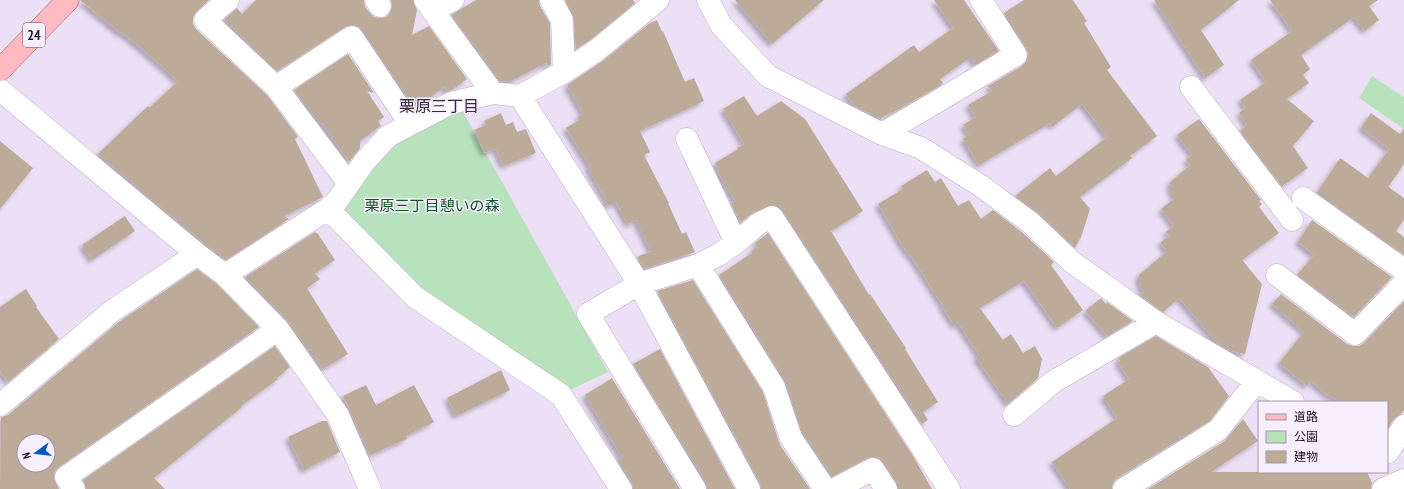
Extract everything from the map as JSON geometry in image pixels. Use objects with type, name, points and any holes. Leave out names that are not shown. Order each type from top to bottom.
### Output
[{"type":"main road","name":"24","points":[[0,70],[68,0]]},
{"type":"street","points":[[228,0],[205,20],[276,87],[349,184]]},
{"type":"street","points":[[453,0],[429,5],[493,93]]},
{"type":"street","points":[[551,0],[562,20],[564,72]]},
{"type":"street","points":[[226,275],[328,209],[337,201],[365,161],[388,136],[452,103],[493,93],[520,96],[564,72],[597,50],[658,0]]},
{"type":"street","points":[[708,0],[721,25],[768,76],[882,134],[921,148],[981,186],[1031,223],[1072,262],[1156,322],[1256,382],[1291,401]]},
{"type":"street","points":[[882,134],[1016,55],[981,0]]},
{"type":"street","points":[[276,87],[352,36],[410,124]]},
{"type":"street","points":[[1191,87],[1292,220]]},
{"type":"street","points":[[0,90],[197,254],[226,275],[278,329],[338,415],[368,488]]},
{"type":"street","points":[[520,96],[639,284],[749,489]]},
{"type":"street","points":[[687,139],[736,243]]},
{"type":"street","points":[[1303,198],[1404,270]]},
{"type":"street","points":[[328,209],[415,297],[561,395],[621,489]]},
{"type":"street","points":[[695,489],[588,314],[639,284],[698,265],[718,255],[736,243],[758,224],[772,217],[949,489]]},
{"type":"street","points":[[0,405],[112,311],[197,254]]},
{"type":"street","points":[[698,265],[774,387],[791,438],[825,489]]},
{"type":"street","points":[[1277,275],[1355,334],[1404,284]]},
{"type":"street","points":[[1014,415],[1053,382],[1156,322]]},
{"type":"street","points":[[74,489],[66,477],[278,329]]},
{"type":"street","points":[[1124,489],[1218,430],[1256,382]]},
{"type":"street","points":[[1393,455],[1404,426]]},
{"type":"street","points":[[835,489],[873,469],[886,489]]},
{"type":"street","points":[[1384,489],[1404,480]]},
{"type":"green space","points":[[1372,76],[1404,97],[1404,129],[1359,98]]},
{"type":"green space","name":"栗原三丁目憩いの森","points":[[463,112],[608,372],[568,391],[418,294],[333,209],[392,144],[452,114]]},
{"type":"building","points":[[80,0],[209,0],[193,17],[193,24],[196,29],[267,95],[298,137],[295,139],[323,197],[284,216],[289,219],[226,260],[205,244],[98,154],[148,106],[150,107],[178,81],[141,48]]},
{"type":"building","points":[[256,0],[364,0],[365,7],[370,13],[374,17],[380,18],[387,17],[391,12],[391,0],[413,0],[417,10],[412,35],[429,26],[467,79],[452,90],[447,91],[444,87],[420,105],[411,103],[362,30],[358,26],[352,25],[345,27],[277,71],[224,20],[237,8],[242,14]]},
{"type":"building","points":[[476,0],[539,0],[540,6],[550,23],[551,65],[548,66],[546,63],[509,82],[500,81],[451,15]]},
{"type":"building","points":[[565,0],[633,0],[635,3],[590,40],[576,49],[574,19]]},
{"type":"building","points":[[735,0],[824,0],[772,44]]},
{"type":"building","points":[[934,0],[964,0],[999,51],[975,65],[971,57],[940,79],[943,83],[941,85],[880,119],[871,113],[870,114],[862,110],[860,107],[854,106],[846,94],[914,45],[919,52],[953,28]]},
{"type":"building","points":[[1024,0],[1073,0],[1087,21],[1084,23],[1111,67],[1107,70],[1157,136],[1130,156],[1132,158],[1080,197],[1090,209],[1081,237],[1075,248],[1040,214],[1015,196],[1050,168],[1056,176],[1107,137],[1082,104],[1052,127],[1050,123],[979,165],[963,139],[969,135],[963,125],[975,117],[968,105],[992,91],[988,86],[1022,66],[1027,61],[1027,48],[1004,13]]},
{"type":"building","points":[[1154,0],[1239,0],[1201,30],[1224,65],[1205,78]]},
{"type":"building","points":[[1270,0],[1378,0],[1369,6],[1379,20],[1365,31],[1354,17],[1301,55],[1310,69],[1303,75],[1309,83],[1287,99],[1314,121],[1293,146],[1308,168],[1282,186],[1240,131],[1247,125],[1239,113],[1246,108],[1240,100],[1266,82],[1251,60],[1292,31]]},
{"type":"building","points":[[657,20],[685,82],[694,78],[704,101],[640,131],[650,152],[644,155],[669,203],[682,234],[686,232],[695,252],[644,269],[637,257],[651,251],[636,220],[628,224],[616,202],[609,206],[588,168],[590,167],[566,128],[579,120],[578,117],[583,114],[567,85],[604,60],[650,23]]},
{"type":"building","points":[[348,54],[374,93],[367,91],[384,117],[378,121],[381,126],[360,141],[360,148],[349,162],[322,123],[320,124],[294,90]]},
{"type":"building","points":[[744,96],[757,116],[781,101],[805,119],[863,211],[831,231],[869,295],[870,294],[906,348],[905,349],[938,402],[923,412],[928,420],[922,424],[782,210],[778,206],[772,205],[752,213],[741,222],[738,218],[731,203],[735,201],[717,171],[719,170],[715,163],[744,144],[723,109]]},
{"type":"building","points":[[501,113],[506,125],[513,122],[517,132],[526,129],[536,153],[503,166],[496,149],[484,153],[474,130],[486,125],[484,121]]},
{"type":"building","points":[[1371,113],[1400,134],[1404,128],[1404,164],[1389,186],[1404,198],[1404,220],[1396,231],[1404,237],[1404,255],[1317,193],[1340,158],[1368,178],[1389,149],[1361,128]]},
{"type":"building","points":[[1199,119],[1261,200],[1259,201],[1262,204],[1259,207],[1279,233],[1242,260],[1262,284],[1245,354],[1231,351],[1217,343],[1179,298],[1163,312],[1140,295],[1143,293],[1139,282],[1139,275],[1167,251],[1160,243],[1169,236],[1166,232],[1174,226],[1161,209],[1175,198],[1169,189],[1172,186],[1169,183],[1190,165],[1186,160],[1192,155],[1177,135]]},
{"type":"building","points":[[0,141],[33,168],[0,209]]},
{"type":"building","points":[[927,170],[935,182],[941,178],[958,206],[969,200],[981,219],[993,210],[1023,233],[1054,262],[1051,265],[1083,310],[1057,328],[1024,281],[980,308],[1003,340],[1011,334],[1023,353],[1035,346],[1042,359],[1038,378],[1008,404],[976,357],[979,355],[958,323],[955,326],[912,258],[903,247],[878,204],[903,189],[901,186]]},
{"type":"building","points":[[125,216],[135,231],[92,260],[82,245]]},
{"type":"building","points":[[1312,220],[1392,277],[1354,317],[1297,275],[1314,255],[1298,242]]},
{"type":"building","points":[[315,232],[318,234],[335,260],[315,273],[320,279],[307,288],[348,354],[323,369],[311,349],[309,351],[287,320],[245,277]]},
{"type":"building","points":[[768,233],[913,456],[932,489],[898,489],[896,482],[883,462],[879,458],[873,457],[867,458],[832,477],[802,432],[785,380],[719,275],[752,253],[751,251],[757,247],[755,243]]},
{"type":"building","points":[[197,269],[217,284],[259,327],[56,470],[56,433],[16,433],[16,473],[55,473],[54,478],[59,489],[0,489],[1,417],[8,415],[120,321]]},
{"type":"building","points":[[693,280],[763,392],[780,445],[810,489],[761,489],[760,483],[657,291]]},
{"type":"building","points":[[26,289],[37,306],[36,307],[59,339],[8,382],[0,372],[0,307]]},
{"type":"building","points":[[1281,294],[1347,344],[1359,346],[1364,343],[1404,301],[1404,410],[1394,419],[1388,428],[1388,401],[1339,401],[1327,395],[1311,381],[1307,386],[1279,363],[1304,332],[1272,304]]},
{"type":"building","points":[[1101,298],[1106,304],[1107,302],[1133,321],[1107,336],[1085,311]]},
{"type":"building","points":[[1156,336],[1208,367],[1229,396],[1210,421],[1117,478],[1113,483],[1112,489],[1070,489],[1052,462],[1117,418],[1103,396],[1129,379],[1118,363],[1120,361],[1118,358]]},
{"type":"building","points":[[275,346],[290,367],[277,378],[278,379],[241,406],[242,407],[154,478],[165,489],[86,489],[83,480]]},
{"type":"building","points":[[660,349],[735,489],[707,489],[706,482],[633,364]]},
{"type":"building","points":[[501,370],[510,390],[456,416],[447,398]]},
{"type":"building","points":[[612,378],[680,489],[633,489],[632,482],[617,460],[622,458],[585,395]]},
{"type":"building","points":[[366,385],[376,405],[414,385],[434,422],[406,436],[407,439],[370,455],[343,396]]},
{"type":"building","points":[[1243,419],[1258,441],[1211,472],[1367,473],[1372,483],[1371,489],[1148,489],[1225,441]]},
{"type":"building","points":[[322,421],[327,421],[340,452],[304,470],[288,437]]},
{"type":"district","name":"栗原三丁目","points":[[439,106]]}]
